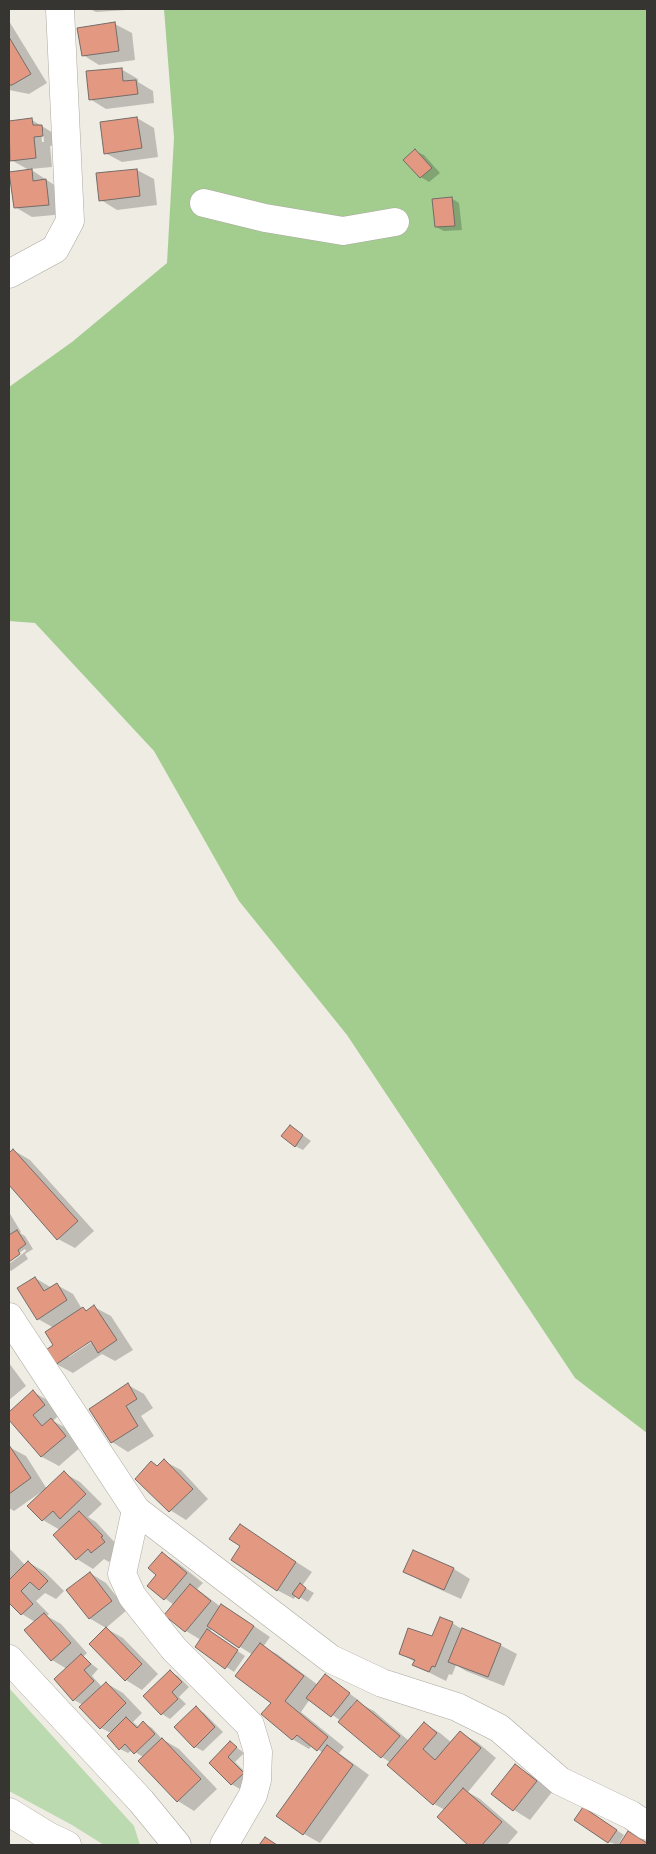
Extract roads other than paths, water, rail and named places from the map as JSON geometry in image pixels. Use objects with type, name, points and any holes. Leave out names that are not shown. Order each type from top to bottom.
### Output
[{"type":"street","points":[[9,274],[55,249],[70,221],[60,9]]},
{"type":"street","points":[[204,203],[265,218],[343,231],[395,222]]},
{"type":"street","points":[[9,1317],[136,1510],[331,1658],[382,1683],[457,1707],[499,1728],[560,1781],[631,1815],[647,1826]]},
{"type":"street","points":[[136,1510],[122,1574],[132,1596],[174,1649],[250,1725],[258,1752],[258,1780],[253,1795],[224,1845]]},
{"type":"street","points":[[9,1659],[141,1801],[177,1845]]},
{"type":"street","points":[[9,1812],[48,1836],[67,1845]]}]
